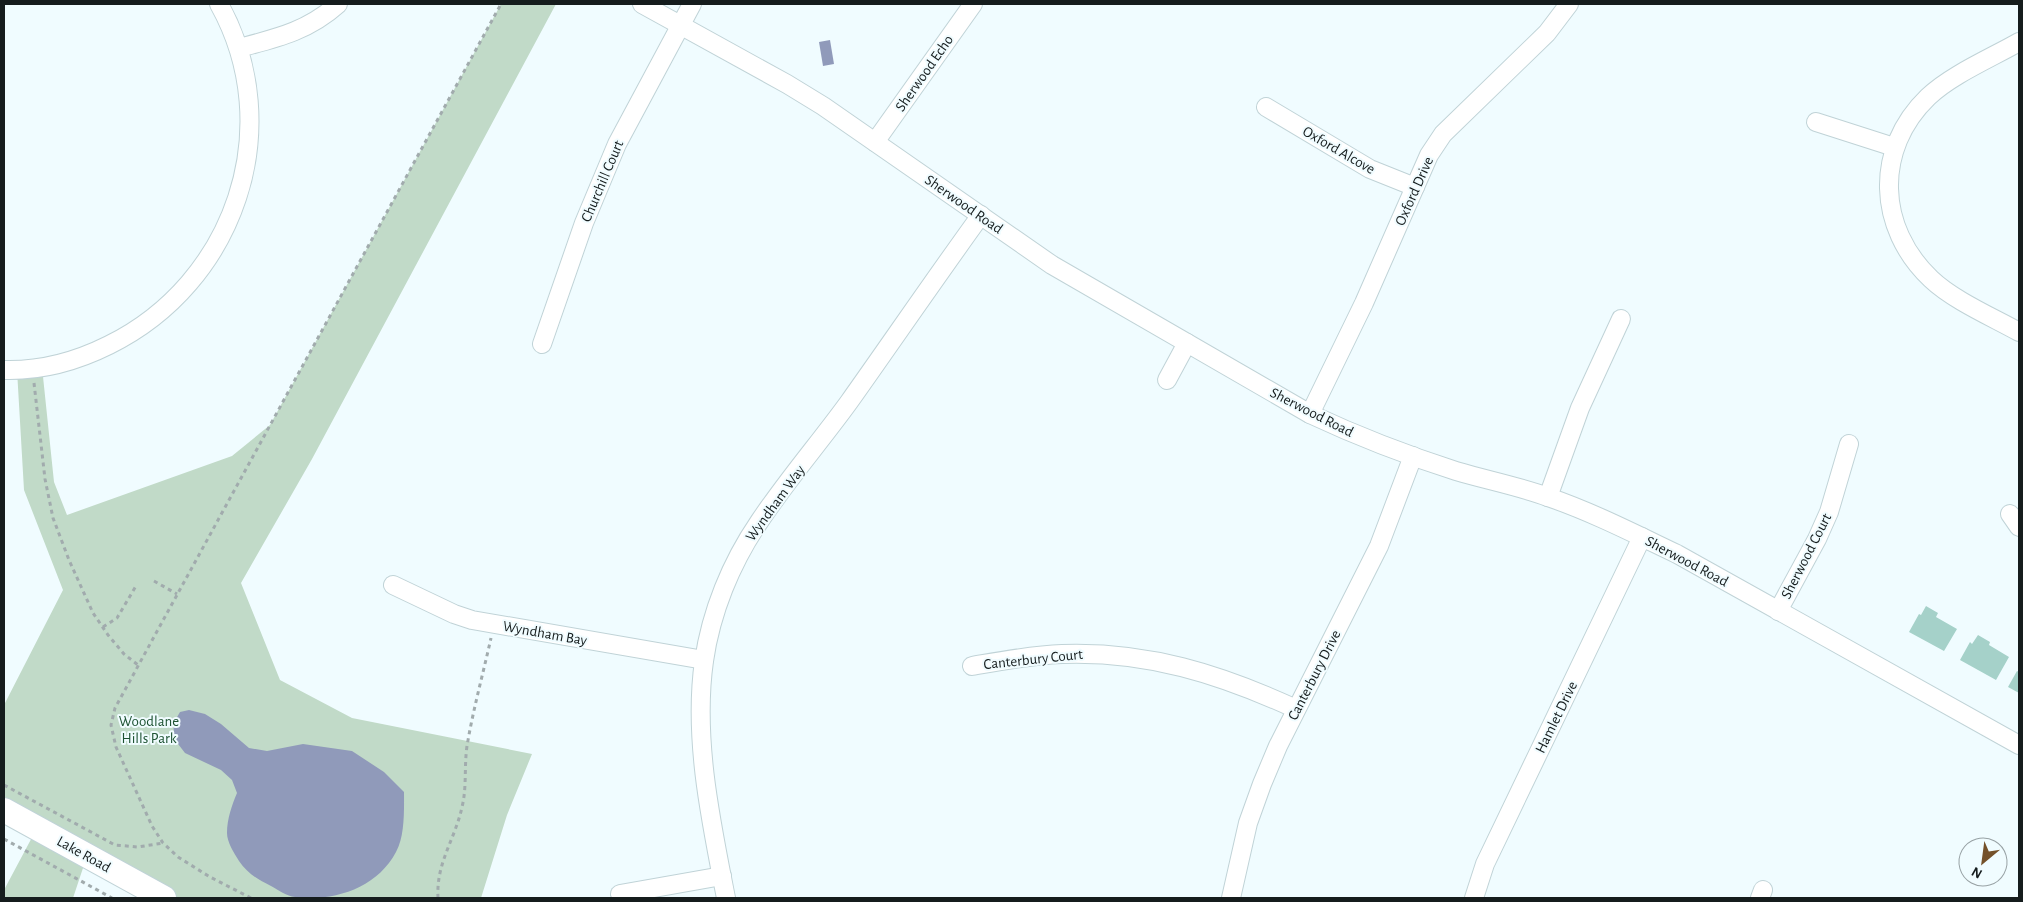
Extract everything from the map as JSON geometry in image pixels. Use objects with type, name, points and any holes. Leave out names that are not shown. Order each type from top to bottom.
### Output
[{"type":"street","points":[[4,370],[32,369],[77,359],[125,337],[150,321],[173,302],[207,262],[222,238],[242,182],[249,145],[249,114],[246,79],[239,48],[220,4]]},
{"type":"street","points":[[239,48],[292,34],[313,24],[338,4]]},
{"type":"street","name":"Sherwood Road","points":[[642,4],[823,106],[1052,265],[1310,414],[1342,429],[1413,456],[1457,471],[1548,497],[1642,537],[1677,554],[2019,745]]},
{"type":"street","name":"Churchill Court","points":[[542,344],[597,190],[617,144],[692,4]]},
{"type":"street","name":"Sherwood Echo","points":[[875,142],[973,4]]},
{"type":"street","name":"Oxford Drive","points":[[1310,414],[1364,303],[1429,156],[1443,134],[1547,33],[1569,4]]},
{"type":"street","points":[[2019,42],[1943,85],[1928,97],[1903,129],[1894,148],[1889,176],[1889,201],[1894,223],[1903,244],[1916,264],[1949,293],[2019,332]]},
{"type":"street","name":"Oxford Alcove","points":[[1266,107],[1370,169],[1415,187]]},
{"type":"street","points":[[1816,122],[1894,148]]},
{"type":"street","name":"Wyndham Way","points":[[726,898],[700,730],[700,694],[712,620],[741,551],[759,522],[850,401],[906,318],[981,215]]},
{"type":"street","points":[[1548,497],[1580,408],[1620,319]]},
{"type":"street","points":[[1167,380],[1187,343]]},
{"type":"street","name":"Sherwood Court","points":[[1778,611],[1817,539],[1829,512],[1849,444]]},
{"type":"street","name":"Canterbury Drive","points":[[1231,898],[1248,823],[1278,746],[1366,574],[1379,546],[1413,456]]},
{"type":"street","name":"Hamlet Drive","points":[[1474,898],[1485,864],[1642,537]]},
{"type":"street","name":"Wyndham Bay","points":[[393,585],[454,614],[494,625],[704,660]]},
{"type":"street","name":"Canterbury Court","points":[[972,666],[1019,658],[1061,654],[1105,654],[1141,658],[1224,678],[1296,709]]},
{"type":"street","name":"Lake Road","points":[[4,810],[164,898]]},
{"type":"street","points":[[620,894],[722,876]]},
{"type":"path","points":[[251,898],[210,878],[178,858],[163,843],[152,826],[116,747],[111,725],[115,708],[501,4]]},
{"type":"path","points":[[32,369],[44,479],[53,518],[69,560],[93,613],[124,654],[138,664]]},
{"type":"path","points":[[154,580],[177,594]]},
{"type":"path","points":[[103,627],[117,618],[136,586]]},
{"type":"path","points":[[438,898],[440,868],[462,808],[465,792],[466,749],[494,625]]},
{"type":"path","points":[[4,785],[115,845],[138,847],[163,843]]},
{"type":"path","points":[[4,839],[112,898]]},
{"type":"green space","name":"Woodlane Hills Park","points":[[501,4],[556,4],[312,459],[241,583],[280,680],[352,718],[532,754],[507,815],[481,898],[164,898],[87,856],[73,898],[4,898],[4,890],[37,828],[4,810],[4,705],[63,590],[24,490],[17,370],[42,367],[54,482],[67,515],[232,456],[270,425]]},
{"type":"water","points":[[830,40],[834,64],[823,66],[819,42]]},
{"type":"water","points":[[189,710],[205,714],[221,724],[249,748],[267,751],[303,744],[352,751],[384,772],[404,792],[401,838],[396,852],[388,864],[378,875],[353,890],[325,897],[310,898],[283,893],[261,881],[245,869],[231,847],[227,836],[229,817],[237,793],[232,780],[221,770],[185,753],[175,740],[173,724],[180,712]]},
{"type":"building","points":[[1926,606],[1938,613],[1936,617],[1957,629],[1944,651],[1909,632]]},
{"type":"building","points":[[1978,635],[1990,642],[1989,645],[2009,657],[1996,680],[1960,660],[1970,642],[1972,644]]},
{"type":"building","points":[[2017,671],[2019,672],[2019,693],[2008,687]]}]
